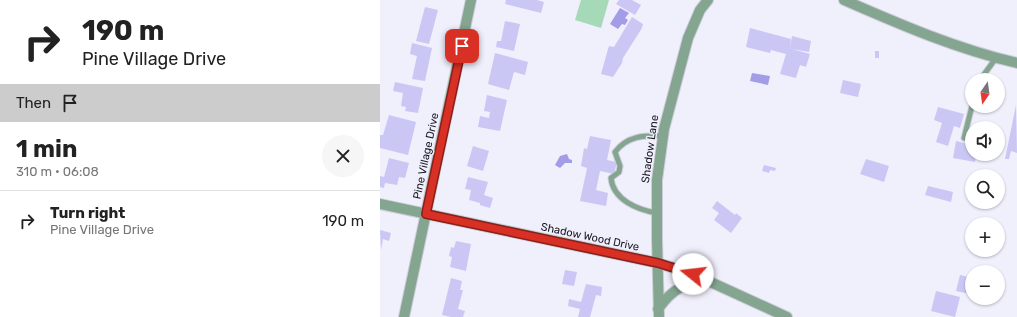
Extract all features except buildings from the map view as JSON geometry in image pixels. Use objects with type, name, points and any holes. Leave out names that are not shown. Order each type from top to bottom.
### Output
[{"type":"street","name":"Pine Village Drive","points":[[404,317],[471,0]]},
{"type":"street","name":"Shadow Lane","points":[[658,313],[657,180],[663,136],[668,108],[688,38],[700,10],[708,0]]},
{"type":"street","points":[[844,0],[925,34],[996,58],[1017,63]]},
{"type":"street","name":"Shadow Wood Drive","points":[[380,204],[658,263],[710,281],[788,317]]},
{"type":"street","name":"Shadow Lane","points":[[658,313],[667,296],[676,290],[691,284],[710,281]]},
{"type":"lane","points":[[985,73],[996,58]]},
{"type":"lane","points":[[964,138],[970,113]]},
{"type":"lane","points":[[657,213],[640,209],[624,200],[612,186],[611,178],[619,172],[620,166],[615,152],[626,141],[641,136],[663,136]]},
{"type":"green space","points":[[581,0],[609,0],[601,28],[575,20]]},
{"type":"shaded area","points":[[620,8],[629,13],[625,18],[628,20],[625,25],[622,24],[618,29],[610,24]]},
{"type":"shaded area","points":[[752,73],[770,76],[768,85],[750,81]]},
{"type":"shaded area","points":[[567,154],[569,159],[572,160],[572,163],[565,163],[560,168],[555,165],[560,156]]},
{"type":"route","points":[[462,46],[426,214],[658,263],[693,274]]}]
